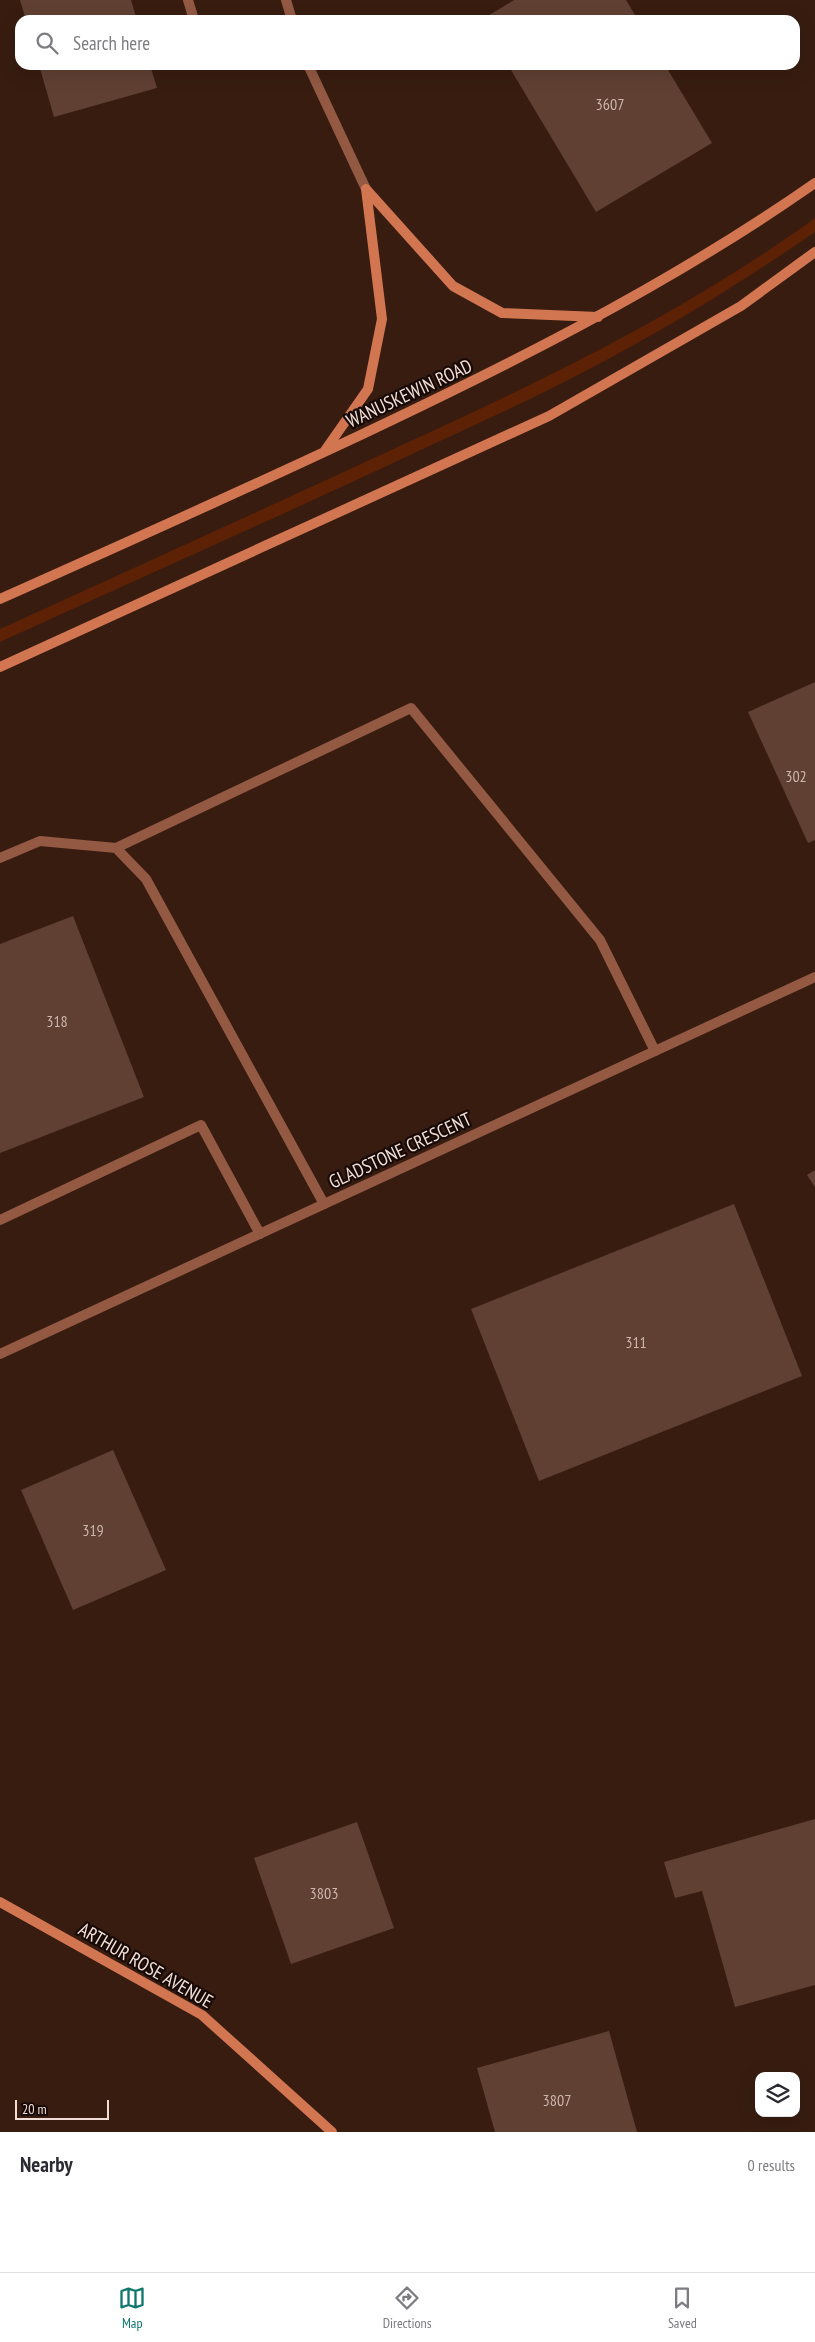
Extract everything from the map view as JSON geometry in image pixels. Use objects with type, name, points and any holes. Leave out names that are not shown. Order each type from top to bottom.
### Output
[{"type":"main road","name":"WANUSKEWIN ROAD","points":[[0,600],[474,382],[599,317],[781,207],[815,183]]},
{"type":"main road","points":[[366,189],[453,286],[502,313],[599,317]]},
{"type":"main road","points":[[323,452],[368,389],[382,319],[366,189]]},
{"type":"main road","points":[[0,667],[549,416],[741,306],[815,252]]},
{"type":"main road","name":"ARTHUR ROSE AVENUE","points":[[0,1902],[202,2015],[332,2132]]},
{"type":"street","points":[[188,0],[192,15]]},
{"type":"street","points":[[286,0],[290,15]]},
{"type":"street","points":[[310,70],[366,189]]},
{"type":"street","points":[[0,858],[40,841],[116,848],[412,708],[600,940],[656,1051]]},
{"type":"street","points":[[116,848],[146,879],[324,1204]]},
{"type":"street","name":"GLADSTONE CRESCENT","points":[[0,1354],[815,977]]},
{"type":"street","points":[[0,1220],[201,1125],[260,1234]]},
{"type":"shaded area","points":[[815,218],[815,232],[761,268],[679,319],[568,380],[329,493],[0,642],[0,629],[433,431],[602,348],[711,287],[764,254]]},
{"type":"building","points":[[20,0],[131,0],[136,15],[24,15]]},
{"type":"building","points":[[514,0],[626,0],[635,15],[489,15]]},
{"type":"building","points":[[40,70],[152,70],[157,88],[54,117]]},
{"type":"building","points":[[511,70],[668,70],[712,143],[596,212]]},
{"type":"building","points":[[815,682],[815,840],[808,843],[748,712]]},
{"type":"building","points":[[73,916],[144,1097],[0,1153],[0,944]]},
{"type":"building","points":[[815,1170],[815,1187],[807,1175]]},
{"type":"building","points":[[734,1204],[802,1376],[539,1481],[471,1309]]},
{"type":"building","points":[[113,1450],[166,1570],[73,1610],[21,1490]]},
{"type":"building","points":[[815,1819],[815,1985],[735,2007],[702,1891],[675,1898],[664,1862]]},
{"type":"building","points":[[357,1822],[394,1928],[291,1964],[254,1858]]},
{"type":"building","points":[[609,2031],[637,2132],[495,2132],[477,2068]]}]
